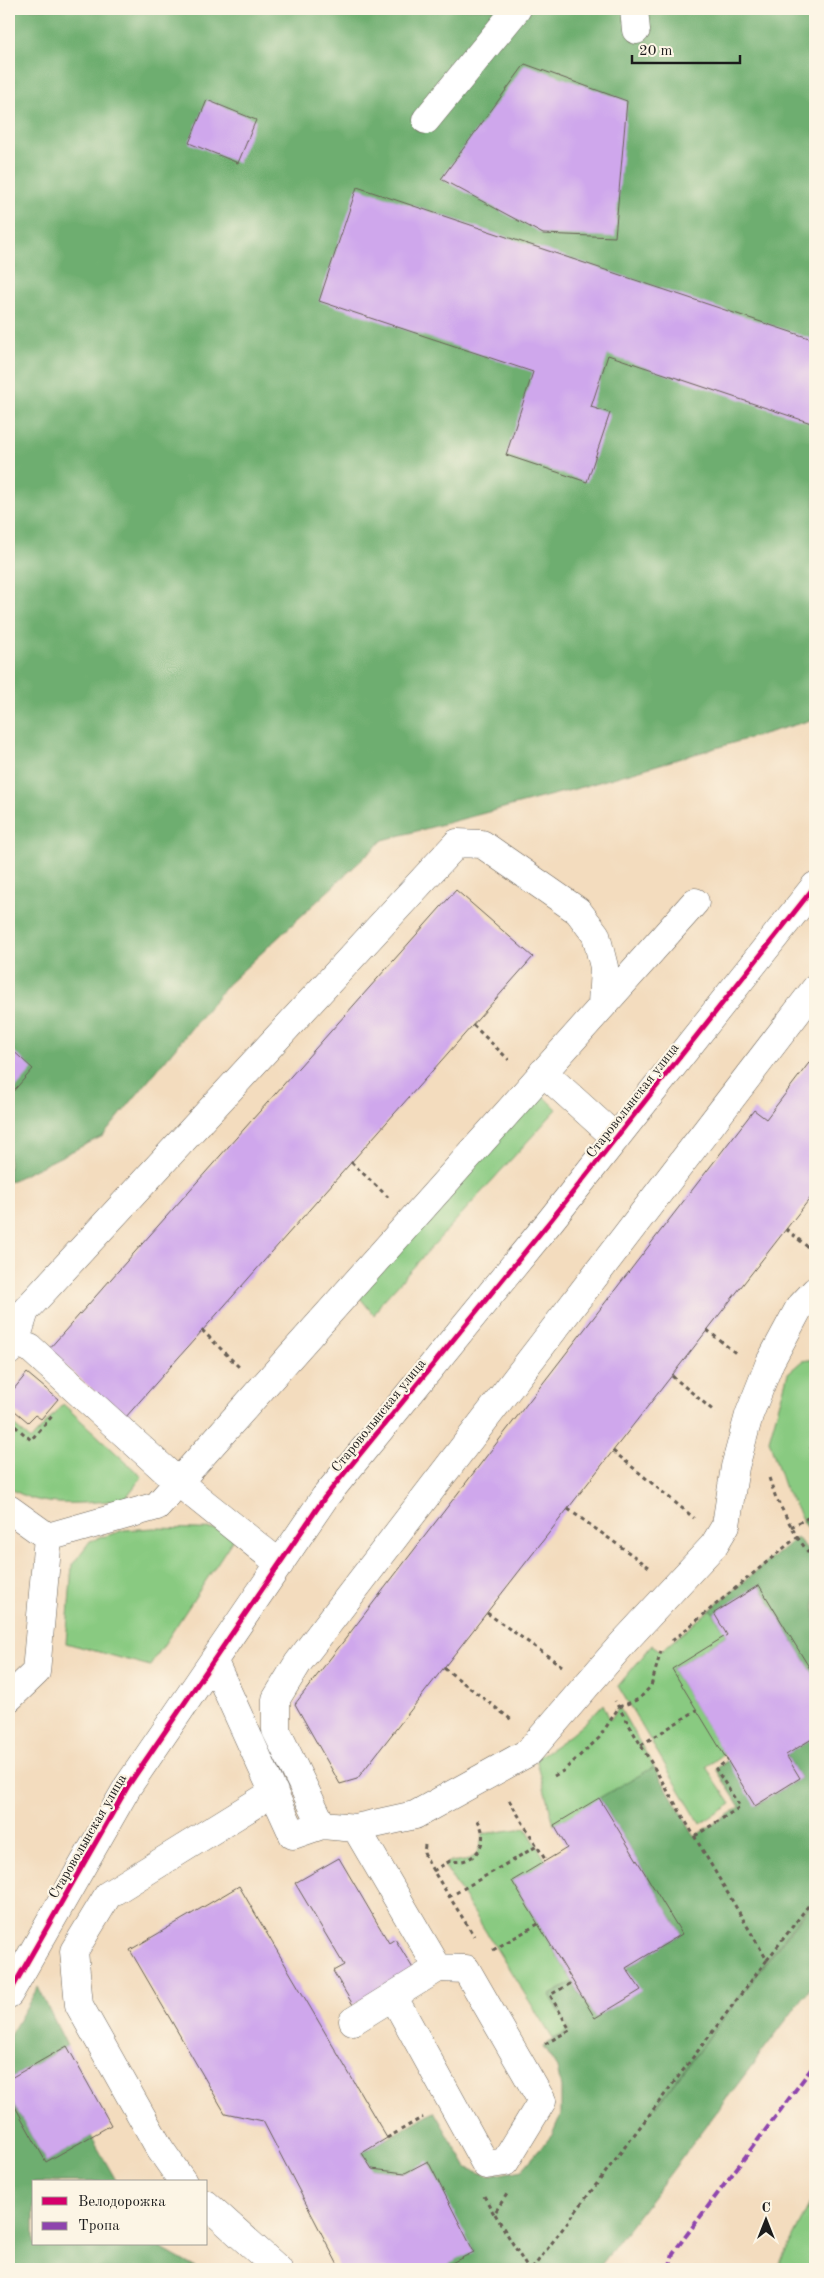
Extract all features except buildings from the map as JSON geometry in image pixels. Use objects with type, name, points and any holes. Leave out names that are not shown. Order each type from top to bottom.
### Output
[{"type":"street","points":[[426,120],[517,9]]},
{"type":"street","points":[[280,1564],[178,1482],[30,1348],[12,1347],[17,1305],[457,843],[482,844],[578,911],[596,935],[604,967],[602,1005]]},
{"type":"street","name":"Староволынская улица","points":[[9,1994],[128,1786],[325,1497],[616,1138],[815,886]]},
{"type":"street","points":[[48,1537],[157,1506],[694,902]]},
{"type":"street","points":[[322,1825],[276,1730],[276,1699],[298,1663],[815,989]]},
{"type":"street","points":[[543,1072],[616,1138]]},
{"type":"street","points":[[214,1662],[293,1835],[322,1825],[356,1828],[415,1815],[528,1752],[624,1642],[714,1545],[726,1525],[735,1467],[749,1415],[770,1362],[799,1308],[813,1300]]},
{"type":"street","points":[[9,1509],[48,1537]]},
{"type":"street","points":[[9,1698],[36,1672],[48,1537]]},
{"type":"street","points":[[183,2180],[160,2149],[79,2005],[74,1951],[108,1895],[274,1792]]},
{"type":"street","points":[[356,1828],[438,1968]]},
{"type":"street","points":[[353,2021],[393,1996],[438,1968],[466,1970],[542,2101],[505,2162],[486,2165],[393,1996]]},
{"type":"street","points":[[208,2206],[278,2269]]},
{"type":"path","points":[[473,1025],[510,1061]]},
{"type":"path","points":[[351,1162],[389,1198]]},
{"type":"path","points":[[786,1229],[815,1253]]},
{"type":"path","points":[[202,1330],[240,1368]]},
{"type":"path","points":[[707,1330],[743,1359]]},
{"type":"path","points":[[672,1376],[719,1416]]},
{"type":"path","points":[[9,1421],[31,1440],[56,1411]]},
{"type":"path","points":[[812,1465],[811,1448],[815,1439]]},
{"type":"path","points":[[613,1451],[695,1519]]},
{"type":"path","points":[[568,1509],[655,1571]]},
{"type":"path","points":[[791,1527],[815,1514]]},
{"type":"path","points":[[797,1537],[815,1560]]},
{"type":"path","points":[[487,1613],[564,1668]]},
{"type":"path","points":[[548,1779],[563,1771],[599,1738],[619,1707],[638,1699],[651,1686],[661,1651]]},
{"type":"path","points":[[444,1668],[517,1725]]},
{"type":"path","points":[[611,1694],[767,1960]]},
{"type":"path","points":[[641,1745],[697,1710]]},
{"type":"path","points":[[694,1836],[740,1808],[716,1769],[728,1760]]},
{"type":"path","points":[[506,1794],[546,1861]]},
{"type":"path","points":[[509,1800],[517,1796]]},
{"type":"path","points":[[433,1871],[450,1861],[460,1863],[473,1858],[482,1846],[483,1826],[472,1812]]},
{"type":"path","points":[[427,1838],[424,1854],[475,1938]]},
{"type":"path","points":[[449,1896],[537,1846]]},
{"type":"path","points":[[532,2269],[815,1897]]},
{"type":"path","points":[[490,1952],[538,1924]]},
{"type":"path","points":[[543,2046],[570,2030],[550,1995],[573,1982]]},
{"type":"path","points":[[388,2138],[426,2115]]},
{"type":"path","points":[[494,2214],[528,2269]]},
{"type":"green space","points":[[9,9],[815,9],[815,719],[575,789],[383,840],[227,985],[103,1136],[9,1182]]},
{"type":"green space","points":[[532,1084],[557,1109],[381,1303],[374,1315],[351,1287]]},
{"type":"green space","points":[[815,1359],[815,1514],[803,1521],[784,1486],[769,1440],[788,1373],[802,1361]]},
{"type":"green space","points":[[63,1404],[142,1477],[124,1500],[79,1503],[49,1502],[22,1495],[9,1487],[9,1421],[31,1440]]},
{"type":"green space","points":[[815,1514],[815,1539],[803,1521]]},
{"type":"green space","points":[[154,1528],[239,1530],[150,1666],[66,1643],[72,1565],[90,1541],[124,1530]]},
{"type":"green space","points":[[797,1537],[815,1561],[815,1677],[759,1585],[714,1613],[711,1609]]},
{"type":"green space","points":[[711,1609],[727,1635],[672,1669],[724,1754],[706,1767],[731,1804],[700,1824],[618,1686],[652,1645],[661,1651]]},
{"type":"green space","points":[[603,1704],[610,1720],[619,1707],[654,1767],[554,1825],[536,1758],[571,1734]]},
{"type":"green space","points":[[815,1737],[815,1897],[656,2107],[815,1899],[815,1982],[598,2269],[439,2269],[474,2251],[405,2173],[372,2169],[362,2153],[434,2111],[467,2168],[489,2176],[522,2170],[552,2135],[561,2114],[561,2087],[557,2068],[543,2046],[570,2030],[550,1995],[573,1982],[595,2018],[640,1990],[626,1968],[682,1934],[599,1798],[654,1767],[695,1836],[740,1807],[716,1769],[728,1760],[756,1806],[800,1778],[786,1755]]},
{"type":"green space","points":[[526,1828],[546,1861],[512,1881],[573,1982],[550,1995],[570,2030],[553,2039],[444,1865],[450,1861],[464,1861],[474,1857],[480,1847],[482,1834]]},
{"type":"green space","points":[[38,1987],[67,2046],[9,2079],[9,2037]]},
{"type":"green space","points":[[9,2096],[46,2162],[91,2136],[116,2180],[32,2180],[32,2246],[157,2246],[198,2269],[9,2269]]},
{"type":"green space","points":[[815,2193],[815,2269],[777,2269]]},
{"type":"marked path","points":[[669,2269],[673,2253],[815,2064]]},
{"type":"cycle path","points":[[9,1994],[128,1786],[325,1497],[551,1220],[815,886]]}]
